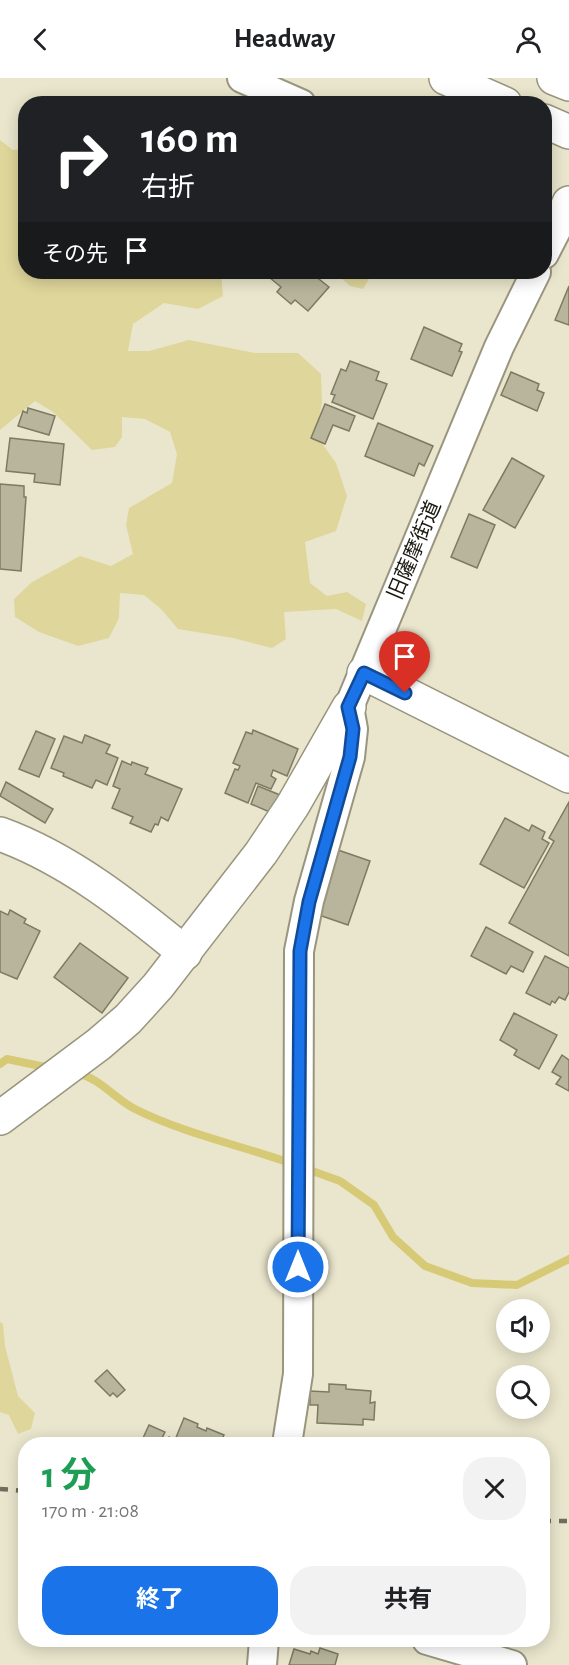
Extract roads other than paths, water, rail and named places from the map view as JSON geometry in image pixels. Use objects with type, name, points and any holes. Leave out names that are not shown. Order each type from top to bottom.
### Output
[{"type":"main road","points":[[446,78],[488,96]]},
{"type":"main road","points":[[554,78],[569,84]]},
{"type":"main road","points":[[552,125],[569,132]]},
{"type":"main road","points":[[364,673],[569,776]]},
{"type":"main road","points":[[0,1118],[99,1044],[159,987],[261,853],[293,805],[348,707]]},
{"type":"main road","points":[[0,834],[52,858],[106,891],[185,953]]},
{"type":"street","points":[[242,78],[283,96]]},
{"type":"street","points":[[552,234],[561,212]]},
{"type":"street","name":"旧薩摩街道","points":[[348,707],[499,347],[533,279]]},
{"type":"street","points":[[288,1437],[298,1374],[300,951],[309,902],[350,757],[353,729],[348,707]]},
{"type":"street","points":[[262,1665],[263,1647]]},
{"type":"street","points":[[451,1647],[512,1665],[536,1665]]},
{"type":"waterway","points":[[0,1064],[7,1059],[50,1068]]},
{"type":"waterway","points":[[76,1073],[92,1079],[127,1104],[154,1118],[293,1164]]},
{"type":"waterway","points":[[304,1168],[340,1181],[374,1205],[393,1237],[425,1266],[472,1283],[517,1285],[569,1259]]},
{"type":"railway","points":[[0,1489],[18,1490]]},
{"type":"railway","points":[[550,1521],[569,1521]]}]
